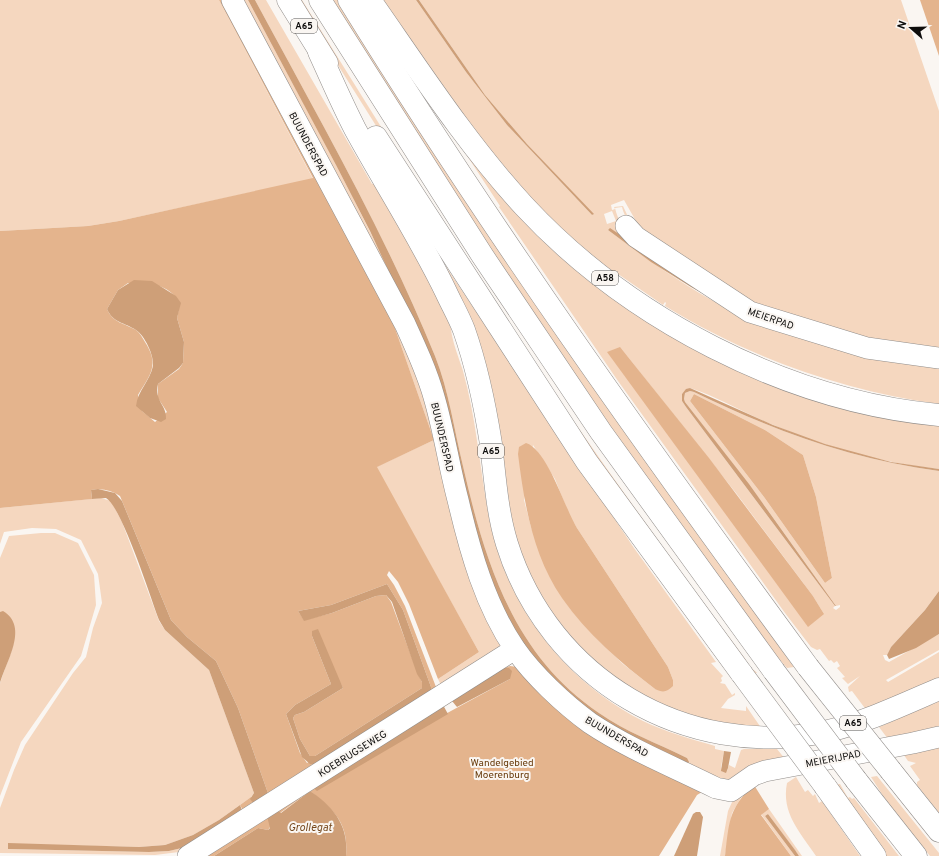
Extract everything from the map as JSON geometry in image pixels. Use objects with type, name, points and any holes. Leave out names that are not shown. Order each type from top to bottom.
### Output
[{"type":"highway","name":"A65","points":[[288,0],[319,52],[587,462],[825,786],[874,856]]},
{"type":"highway","name":"A65","points":[[320,0],[478,249],[601,432],[774,671],[856,780],[916,856]]},
{"type":"highway","name":"A65","points":[[349,0],[501,238],[622,412],[808,667],[939,831]]},
{"type":"highway","name":"A58","points":[[370,0],[458,124],[492,169],[524,206],[560,242],[644,307],[690,334],[746,362],[801,384],[863,402],[939,415]]},
{"type":"highway","name":"A65","points":[[319,52],[355,128],[437,274],[463,328],[480,388],[500,510],[508,545],[517,571],[530,598],[546,622],[570,652],[610,686],[651,711],[713,733],[736,736],[784,737],[824,732],[860,721],[939,689]]},
{"type":"street","name":"BUUNDERSPAD","points":[[232,0],[405,324],[421,358],[434,396],[470,547],[485,592],[515,649],[561,699],[590,723],[620,740],[710,785],[730,791]]},
{"type":"street","name":"MEIERPAD","points":[[626,226],[636,237],[750,312],[867,348],[939,358]]},
{"type":"street","name":"KOEBRUGSEWEG","points":[[188,856],[515,649]]},
{"type":"street","name":"MEIERIJPAD","points":[[730,791],[754,775],[765,771],[913,743],[939,736]]},
{"type":"shaded area","points":[[0,0],[219,0],[313,179],[119,221],[88,226],[0,231]]},
{"type":"shaded area","points":[[237,0],[248,0],[338,169],[402,298],[434,374],[446,415],[457,469],[467,507],[490,579],[505,612],[523,643],[544,672],[571,699],[603,723],[623,735],[685,765],[688,764],[687,758],[609,720],[569,690],[545,663],[524,635],[507,604],[481,537],[463,466],[448,396],[435,356],[395,265],[373,220],[255,0],[266,0],[372,184],[374,183],[423,270],[447,317],[468,391],[492,531],[501,561],[513,590],[529,617],[547,642],[568,666],[591,687],[616,706],[652,725],[715,746],[715,749],[724,751],[721,767],[723,772],[727,771],[729,765],[735,768],[741,750],[744,749],[777,749],[789,764],[763,768],[742,780],[731,784],[719,784],[645,750],[602,727],[571,704],[545,679],[523,652],[491,591],[478,558],[453,469],[437,397],[419,344]]},
{"type":"shaded area","points":[[297,0],[302,0],[436,214],[574,422],[630,502],[746,660],[743,662],[757,673],[748,674],[690,598],[407,175]]},
{"type":"shaded area","points":[[330,0],[338,0],[575,361],[794,667],[787,668],[766,644],[717,578],[535,320]]},
{"type":"shaded area","points":[[382,0],[416,0],[466,72],[507,125],[592,215],[593,214],[527,144],[485,95],[419,0],[901,0],[939,111],[939,356],[890,349],[834,335],[783,318],[760,308],[690,269],[640,234],[629,222],[622,207],[615,208],[622,224],[632,236],[659,256],[724,298],[792,328],[826,340],[900,357],[939,363],[939,366],[913,363],[837,348],[862,355],[939,369],[939,404],[903,398],[832,381],[763,356],[697,325],[665,306],[665,302],[663,305],[618,274],[616,276],[581,247],[526,195],[468,125]],"holes":[[[624,200],[641,230],[630,221],[623,206],[614,207],[615,209],[612,210],[611,205]],[[612,211],[616,221],[607,224],[604,214]],[[610,229],[674,274],[724,304],[788,332],[837,348],[787,333],[721,305],[655,264],[608,230]]]},
{"type":"shaded area","points":[[443,119],[663,326],[939,422],[939,469],[896,463],[833,447],[761,420],[711,396],[690,388],[682,394],[682,401],[686,407],[835,606],[833,608],[836,610],[840,607],[840,605],[836,606],[764,505],[685,402],[685,393],[690,391],[694,392],[753,419],[814,442],[875,459],[907,466],[939,471],[939,591],[925,610],[891,647],[887,655],[883,655],[885,660],[889,662],[939,634],[939,650],[886,680],[888,682],[939,652],[939,680],[867,711],[852,691],[849,692],[848,687],[860,676],[848,684],[842,678],[845,677],[837,668],[840,666],[837,661],[834,663],[831,660],[829,661],[820,649],[817,650],[811,647],[618,381],[499,207],[500,206]],"holes":[[[620,347],[736,493],[813,596],[824,614]],[[694,394],[765,430],[803,455],[816,497],[832,578],[825,583],[764,497],[690,401]]]},
{"type":"shaded area","points":[[420,228],[634,548],[716,662],[711,663],[723,676],[720,683],[725,684],[732,695],[735,693],[735,695],[728,699],[721,708],[746,711],[746,706],[764,732],[665,712],[577,653],[519,561],[493,430]],"holes":[[[533,445],[555,479],[570,517],[668,667],[673,680],[655,689],[623,664],[598,640],[571,610],[555,586],[531,527],[524,500]]]},
{"type":"shaded area","points":[[390,314],[404,331],[505,644],[441,685],[438,679],[479,652],[376,467],[434,440]]},
{"type":"shaded area","points":[[101,498],[111,501],[122,522],[159,621],[165,630],[209,670],[254,793],[251,797],[219,820],[193,835],[165,845],[139,847],[8,844],[8,849],[149,852],[169,851],[186,847],[179,852],[155,855],[0,853],[0,808],[14,770],[25,745],[73,673],[86,657],[93,628],[102,603],[98,574],[81,540],[56,529],[32,528],[4,532],[0,544],[0,508]]},
{"type":"shaded area","points":[[55,533],[78,543],[94,575],[96,605],[81,656],[21,742],[0,796],[0,684],[10,656],[14,638],[14,629],[4,612],[0,612],[0,558],[9,536]]},
{"type":"shaded area","points":[[939,701],[939,731],[891,743],[879,727]]},
{"type":"shaded area","points":[[939,739],[939,813],[917,785],[917,782],[920,780],[910,766],[916,763],[908,761],[902,752]]},
{"type":"shaded area","points":[[877,776],[939,853],[939,856],[930,856],[885,799],[871,777]]},
{"type":"shaded area","points":[[796,777],[805,792],[808,790],[813,796],[815,794],[819,803],[822,801],[860,856],[816,856],[798,830],[789,813],[786,794],[787,783]]},
{"type":"shaded area","points":[[840,784],[848,798],[854,798],[899,856],[879,856],[832,785]]},
{"type":"shaded area","points":[[742,796],[732,813],[725,856],[720,856],[728,811],[733,800]]},
{"type":"shaded area","points":[[769,809],[802,856],[799,856],[768,814],[765,816],[795,856],[791,856],[761,814]]},
{"type":"green space","points":[[219,0],[221,0],[390,314],[434,440],[377,467],[479,652],[438,679],[409,604],[398,582],[389,571],[387,575],[405,606],[436,687],[435,693],[245,814],[240,805],[251,797],[254,804],[269,796],[238,708],[216,661],[187,637],[171,620],[120,496],[106,490],[95,489],[91,490],[92,499],[0,508],[0,231],[88,226],[119,221],[313,178]],"holes":[[[128,283],[151,284],[164,288],[170,291],[180,303],[177,318],[184,342],[183,363],[179,369],[158,384],[158,398],[167,412],[155,422],[142,411],[138,395],[152,370],[152,357],[142,337],[137,331],[116,320],[109,314],[107,309],[118,290]],[[387,584],[403,610],[431,687],[307,763],[300,753],[286,714],[295,705],[331,684],[312,636],[312,631],[343,688],[304,712],[295,715],[293,718],[300,739],[310,756],[315,756],[422,688],[422,682],[391,602],[386,595],[376,596],[332,613],[304,620],[298,611],[331,605]]]},
{"type":"green space","points":[[920,0],[939,0],[939,56]]},
{"type":"green space","points":[[620,347],[709,458],[813,596],[824,614],[808,627],[607,352]]},
{"type":"green space","points":[[694,394],[765,430],[803,455],[816,497],[832,578],[825,583],[764,497],[690,401]]},
{"type":"green space","points":[[526,443],[534,448],[549,468],[577,528],[668,667],[673,680],[673,686],[669,690],[660,691],[655,689],[593,636],[562,598],[552,582],[531,529],[523,491],[518,454],[519,447]]},
{"type":"green space","name":"Wandelgebied Moerenburg","points":[[510,666],[517,667],[702,792],[697,795],[659,856],[346,856],[345,835],[338,818],[333,811],[310,791],[280,813],[268,830],[258,828],[214,856],[200,856],[259,815],[510,679],[506,668],[504,668]]},
{"type":"green space","points":[[754,785],[769,809],[761,815],[791,856],[725,856],[729,826],[734,809],[745,793]]},
{"type":"water","points":[[248,0],[255,0],[350,176],[395,265],[435,356],[451,410],[481,537],[507,604],[524,635],[545,663],[569,690],[609,720],[687,758],[689,762],[687,765],[593,716],[531,657],[503,612],[480,549],[408,313],[370,231]]},
{"type":"water","points":[[416,0],[419,0],[485,95],[527,144],[594,214],[592,215],[507,125],[466,72]]},
{"type":"water","points":[[610,228],[694,285],[939,366],[939,369],[864,356],[738,313],[691,287],[651,262],[608,230]]},
{"type":"water","points":[[134,280],[152,281],[176,296],[181,303],[177,318],[184,342],[183,363],[179,368],[158,384],[157,390],[159,399],[166,414],[166,419],[161,422],[150,418],[136,406],[139,395],[153,366],[152,357],[148,346],[143,337],[136,330],[116,320],[109,314],[107,309],[118,290]]},
{"type":"water","points":[[690,388],[773,425],[825,444],[891,462],[939,469],[939,471],[907,466],[875,459],[814,442],[753,419],[694,392],[690,391],[685,393],[685,402],[749,484],[835,606],[682,401],[682,394],[686,389]]},
{"type":"water","points":[[98,489],[115,493],[122,501],[171,620],[187,637],[216,661],[238,708],[269,796],[254,804],[250,799],[254,793],[209,670],[165,630],[159,620],[136,554],[113,505],[106,498],[92,499],[91,490]]},
{"type":"water","points":[[387,584],[403,610],[431,687],[431,692],[315,764],[310,764],[302,757],[286,714],[295,705],[331,684],[312,636],[312,631],[318,629],[343,688],[304,712],[295,715],[293,718],[300,739],[310,756],[315,756],[422,688],[422,682],[417,674],[392,602],[386,595],[376,596],[332,613],[304,621],[298,611],[331,605]]},
{"type":"water","points":[[939,591],[939,634],[916,648],[889,659],[887,655],[891,647],[925,610]]},
{"type":"water","points":[[3,611],[11,618],[15,626],[15,636],[14,646],[0,684],[0,612]]},
{"type":"water","points":[[504,668],[509,668],[512,671],[510,679],[457,707],[452,701]]},
{"type":"water","points":[[443,705],[448,714],[317,791],[310,785]]},
{"type":"water","points":[[724,751],[731,752],[726,773],[721,771]]},
{"type":"water","name":"Grollegat","points":[[310,791],[319,797],[338,818],[345,835],[346,856],[214,856],[258,828],[268,830],[270,828],[267,816],[277,810],[281,813]]},
{"type":"water","points":[[240,805],[242,810],[186,847],[169,851],[149,852],[8,849],[8,843],[139,847],[165,845],[193,835],[219,820]]},
{"type":"water","points":[[700,812],[703,817],[697,856],[674,856],[693,814]]},
{"type":"water","points":[[768,814],[799,856],[795,856],[765,816]]}]
